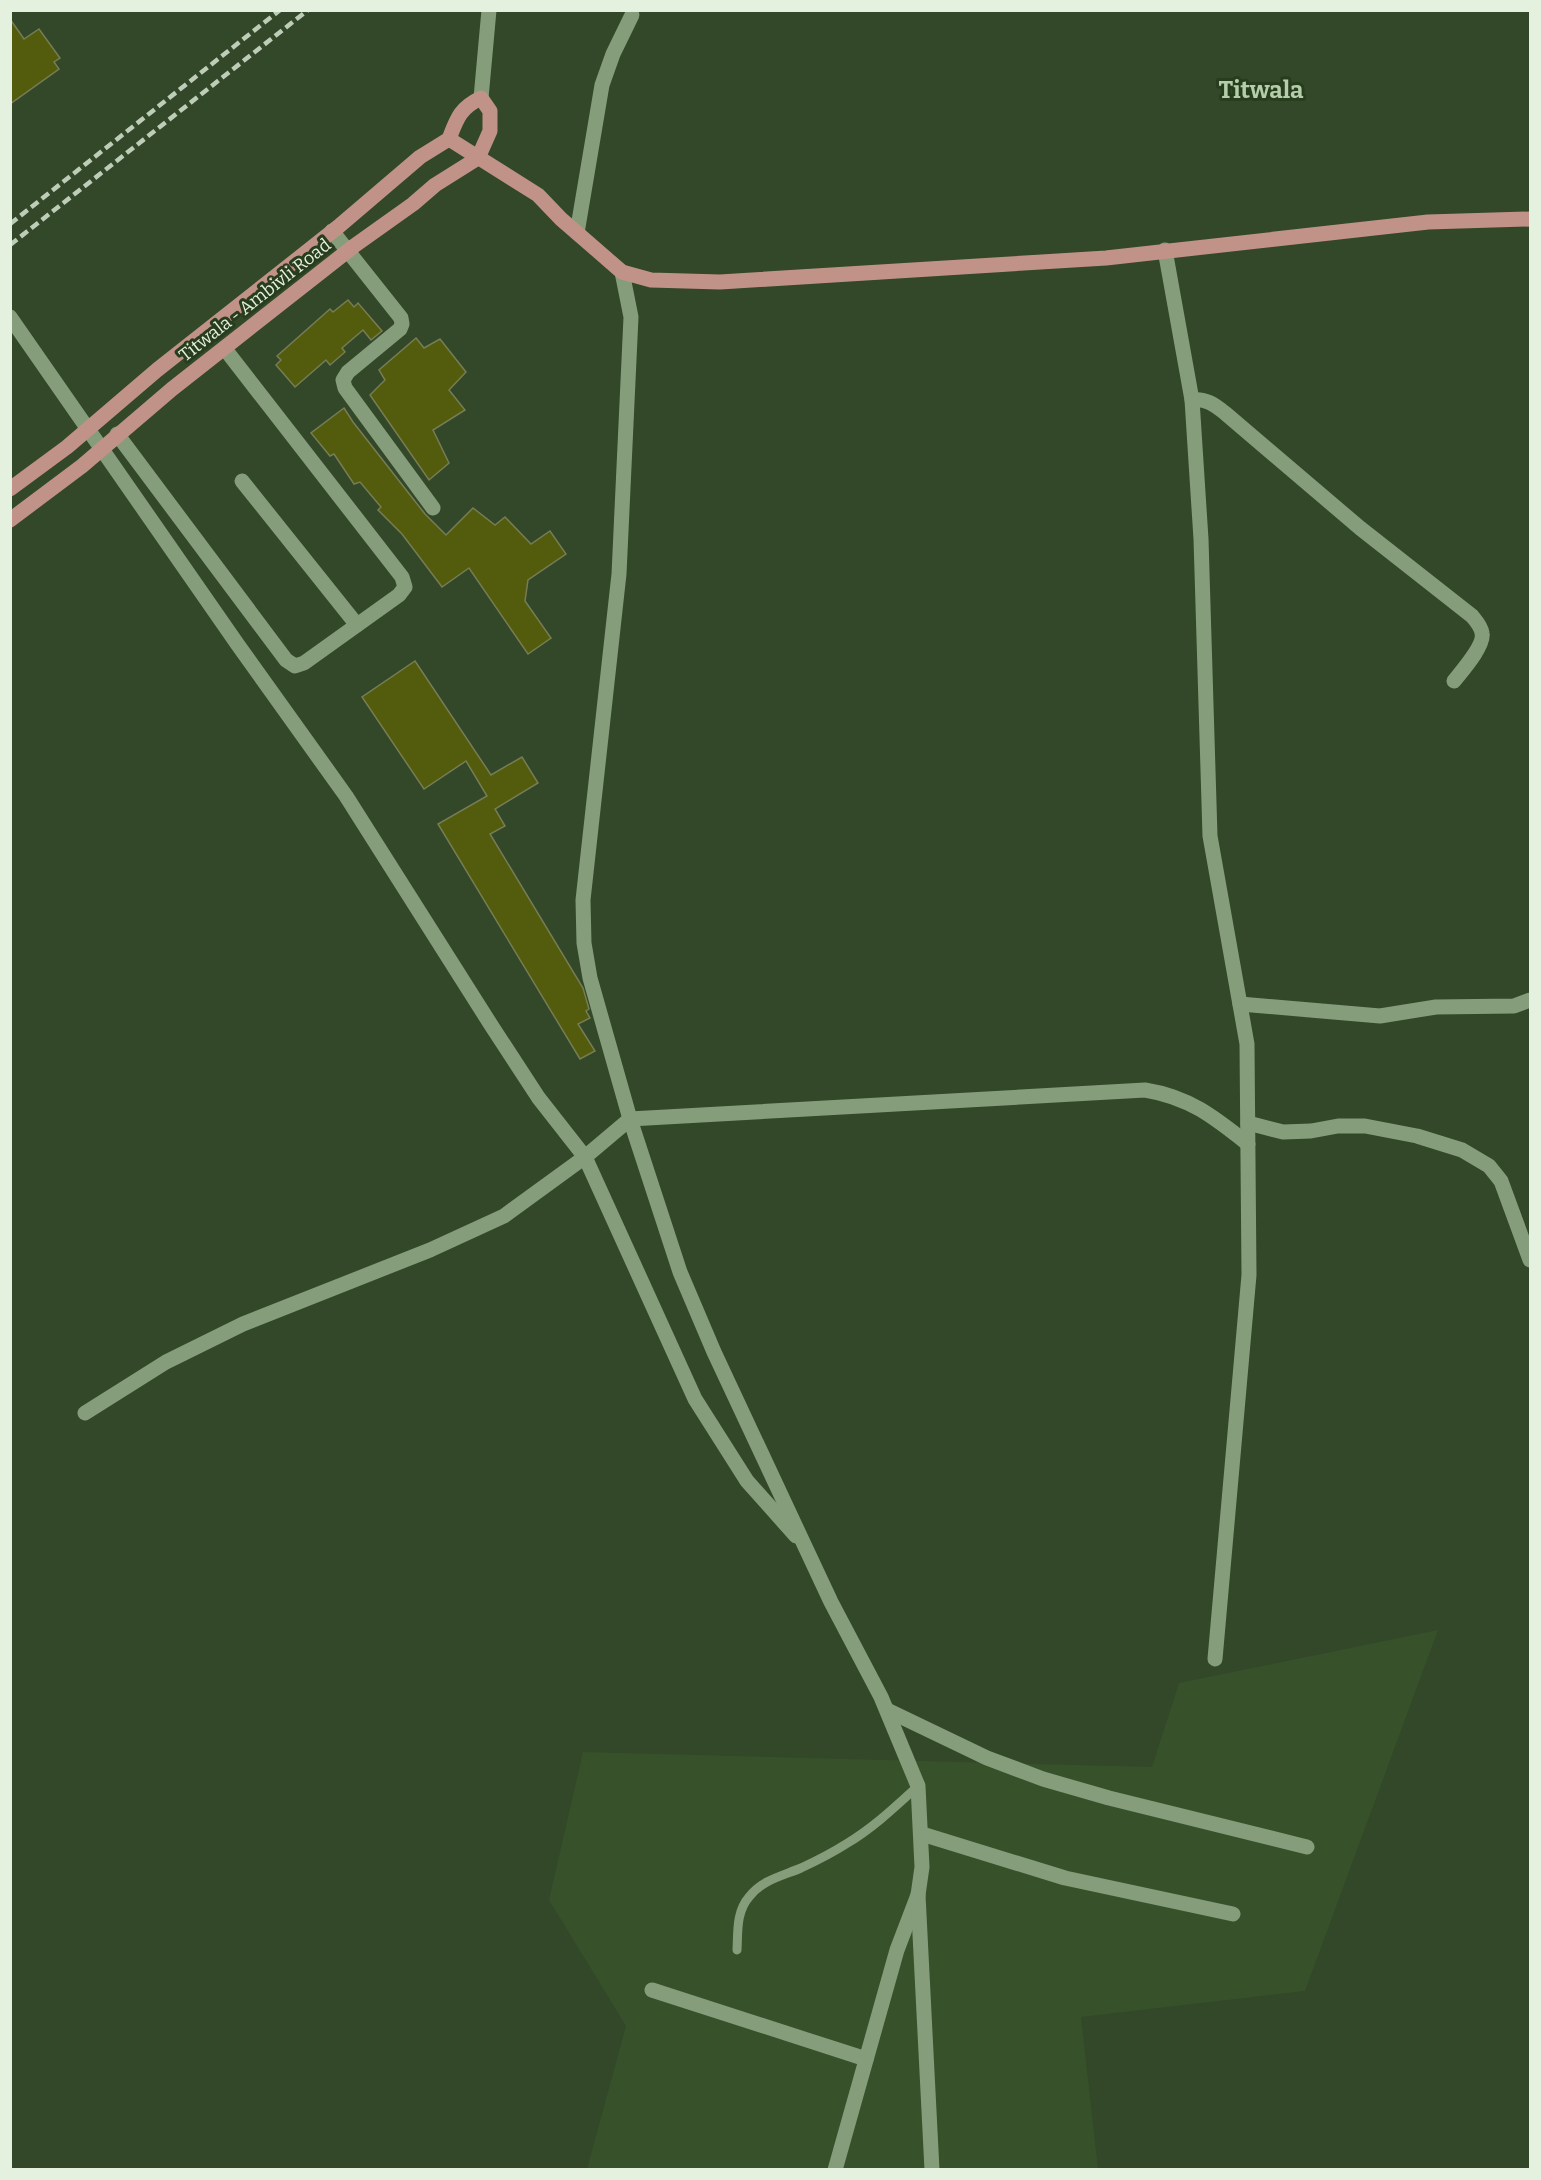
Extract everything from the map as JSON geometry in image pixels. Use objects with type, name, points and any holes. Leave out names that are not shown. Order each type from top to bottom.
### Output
[{"type":"main road","points":[[478,158],[490,131],[489,111],[481,98],[470,104],[458,116],[449,140],[478,158],[538,195],[622,272],[651,280],[720,282],[1106,258],[1428,222],[1530,219]]},
{"type":"main road","name":"Titwala - Ambivli Road","points":[[10,489],[66,447],[157,370],[332,231],[420,157],[449,140]]},
{"type":"main road","name":"Titwala - Ambivli Road","points":[[10,520],[82,466],[117,434],[348,252],[435,185],[478,158]]},
{"type":"street","points":[[481,98],[489,10]]},
{"type":"street","points":[[577,233],[602,85],[613,54],[632,15]]},
{"type":"street","points":[[332,231],[401,318],[402,324],[400,330],[348,372],[343,380],[345,388],[433,508]]},
{"type":"street","points":[[1165,250],[1192,400],[1202,539],[1209,836],[1247,1044],[1249,1275],[1215,1659]]},
{"type":"street","points":[[622,272],[631,317],[620,574],[583,900],[584,943],[590,978],[630,1119],[680,1272],[714,1352],[831,1602],[886,1710],[918,1786],[922,1833],[922,1867],[918,1894],[932,2169]]},
{"type":"street","points":[[10,316],[238,645],[346,796],[538,1096],[585,1157],[695,1400],[747,1481],[808,1549]]},
{"type":"street","points":[[117,434],[286,660],[295,666],[303,663],[399,595],[405,587],[402,577],[225,349]]},
{"type":"street","points":[[1192,400],[1202,399],[1213,403],[1360,528],[1472,616],[1483,634],[1480,644],[1454,681]]},
{"type":"street","points":[[242,481],[357,625]]},
{"type":"street","points":[[1240,1004],[1380,1016],[1436,1007],[1514,1006],[1530,1000]]},
{"type":"street","points":[[85,1413],[166,1362],[243,1324],[430,1250],[504,1216],[585,1157],[630,1119],[1145,1090],[1167,1093],[1195,1106],[1211,1115],[1248,1144]]},
{"type":"street","points":[[1248,1123],[1283,1132],[1311,1131],[1338,1126],[1365,1126],[1418,1136],[1462,1150],[1489,1166],[1502,1181],[1530,1260]]},
{"type":"street","points":[[886,1710],[987,1758],[1043,1779],[1121,1801],[1307,1847]]},
{"type":"street","points":[[922,1833],[1065,1878],[1233,1914]]},
{"type":"street","points":[[835,2169],[897,1950],[918,1894]]},
{"type":"street","points":[[652,1990],[866,2058]]},
{"type":"lane","points":[[737,1950],[739,1917],[747,1898],[762,1884],[782,1874],[800,1869],[845,1845],[883,1818],[918,1786]]},
{"type":"shaded area","points":[[1438,1630],[1305,1991],[1081,2017],[1098,2169],[587,2169],[626,2026],[549,1900],[583,1752],[1152,1767],[1179,1683]]},
{"type":"building","points":[[10,19],[24,39],[39,29],[60,58],[54,62],[59,69],[10,104]]},
{"type":"building","points":[[348,300],[354,307],[358,303],[382,331],[371,340],[363,330],[342,348],[345,352],[330,365],[326,360],[295,387],[276,365],[281,360],[277,356],[330,309],[333,312]]},
{"type":"building","points":[[416,338],[424,348],[440,339],[466,372],[449,390],[465,410],[433,430],[449,463],[429,480],[370,395],[385,380],[379,370]]},
{"type":"building","points":[[344,408],[425,514],[446,535],[473,508],[495,525],[505,517],[531,544],[550,531],[566,554],[528,580],[525,601],[551,638],[528,654],[469,568],[442,587],[402,534],[378,510],[381,507],[360,482],[354,484],[334,454],[330,456],[311,433]]},
{"type":"building","points":[[415,661],[491,775],[522,757],[538,783],[495,809],[505,826],[490,834],[583,988],[589,1009],[586,1011],[590,1018],[578,1024],[595,1051],[580,1059],[438,824],[487,796],[466,761],[424,789],[362,697]]},
{"type":"railway","points":[[10,224],[280,10]]},
{"type":"railway","points":[[10,245],[308,10]]},
{"type":"district","name":"Titwala","points":[[1261,90]]}]
